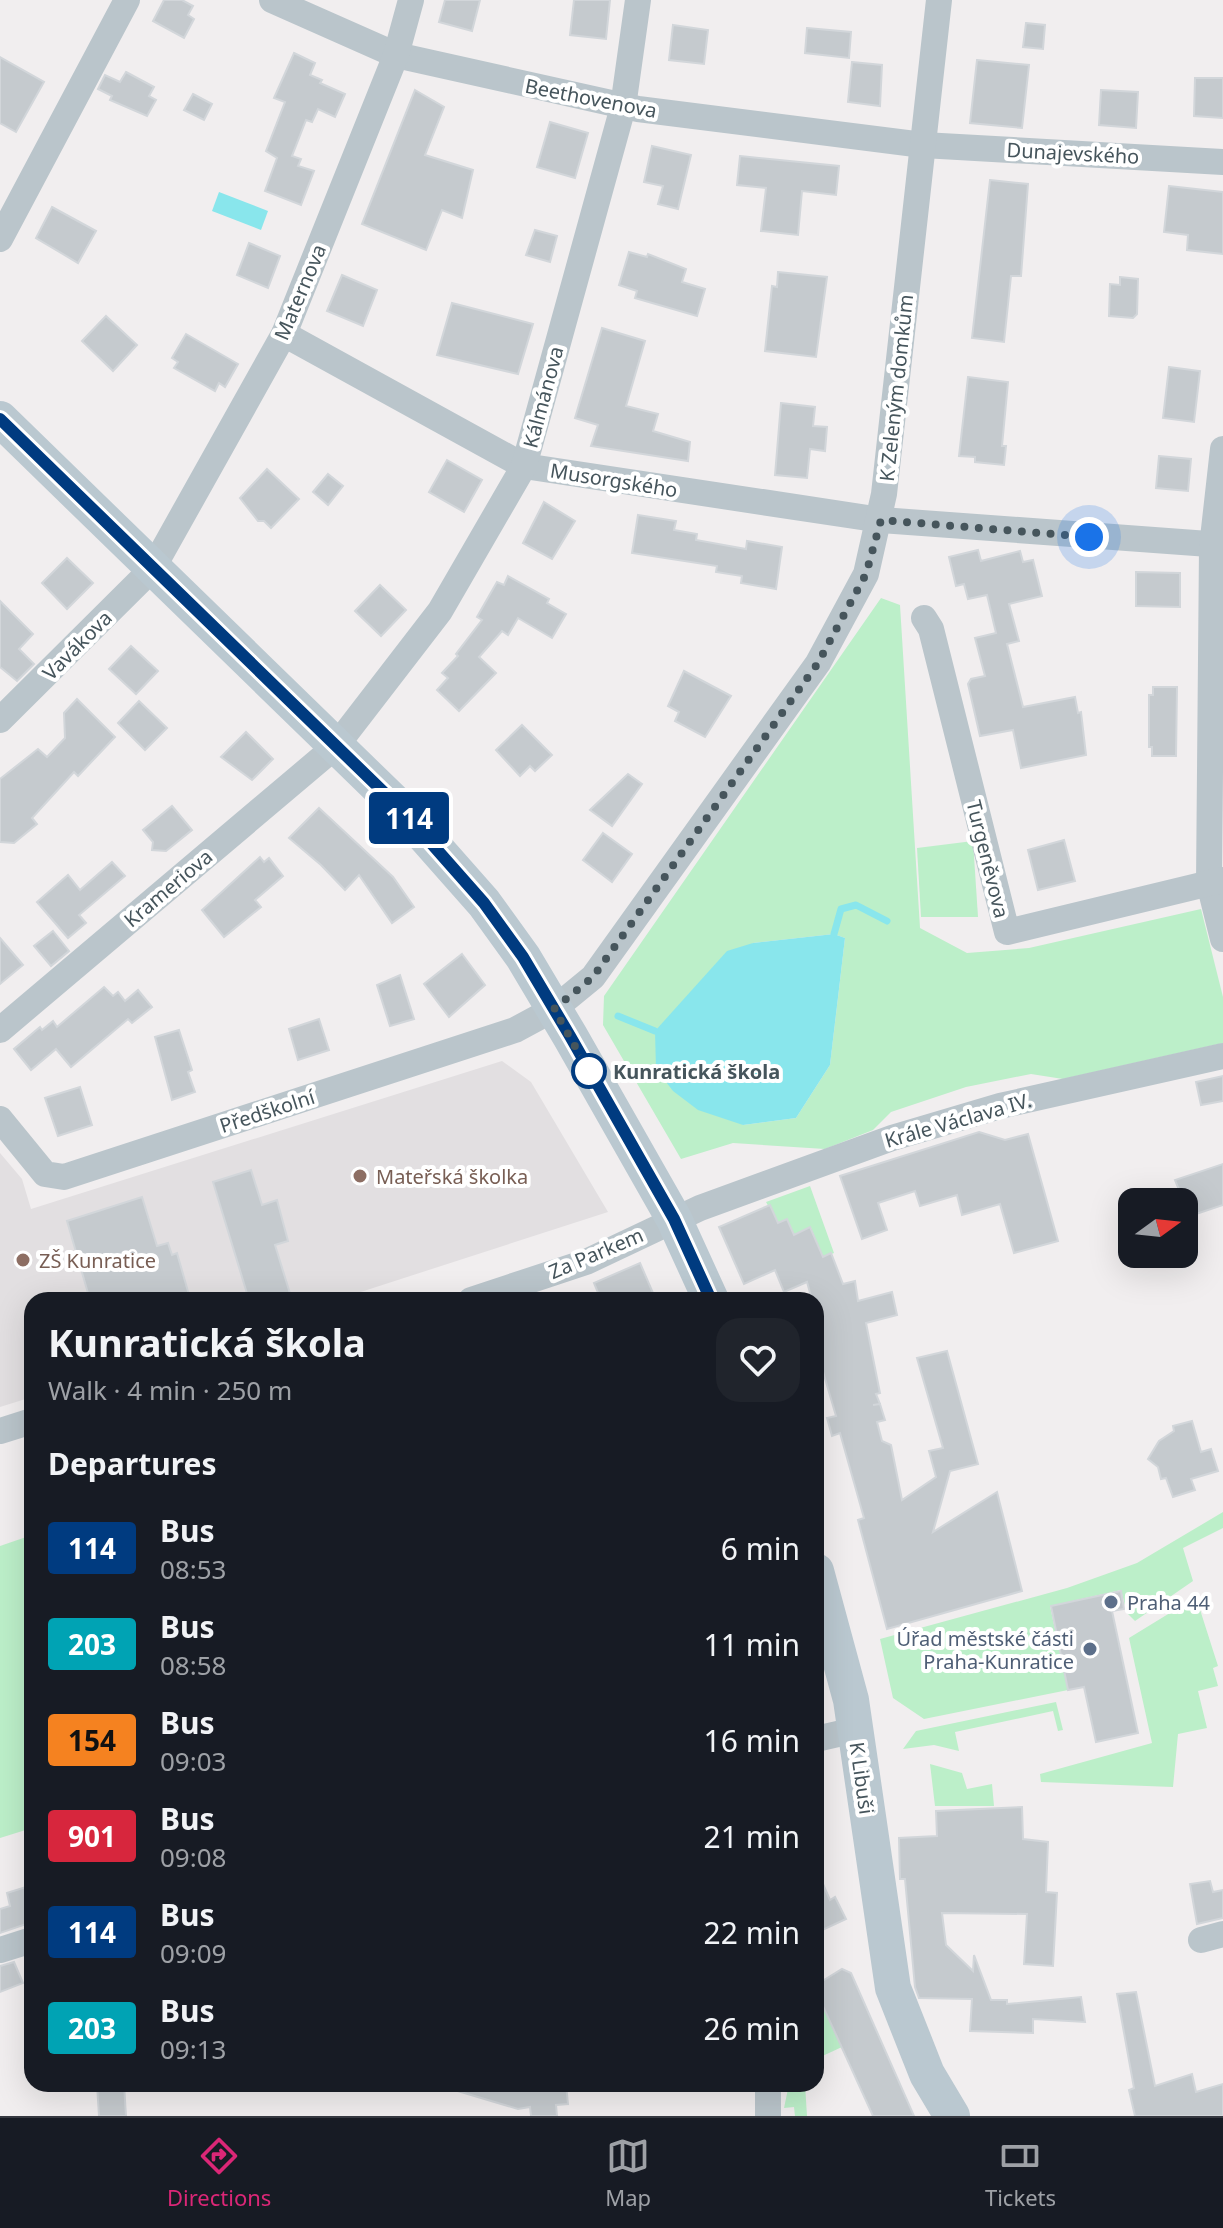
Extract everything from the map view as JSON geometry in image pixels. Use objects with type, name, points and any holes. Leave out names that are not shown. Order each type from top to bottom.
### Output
[{"type":"street","points":[[0,239],[127,0]]},
{"type":"street","name":"Beethovenova","points":[[272,0],[396,55],[623,107],[923,145]]},
{"type":"street","name":"Maternova","points":[[153,568],[284,334],[396,55],[411,0]]},
{"type":"street","name":"Kálmánova","points":[[336,746],[440,611],[524,466],[623,107],[638,0]]},
{"type":"street","name":"K Zeleným domkům","points":[[554,1009],[593,977],[818,663],[866,574],[881,520],[939,0]]},
{"type":"street","name":"Dunajevského","points":[[923,145],[1223,162]]},
{"type":"street","name":"Musorgského","points":[[284,334],[524,466],[881,520],[1218,546]]},
{"type":"street","points":[[0,419],[336,746],[435,845],[484,903],[523,957],[687,1214],[709,1292]]},
{"type":"street","points":[[1223,449],[1218,546],[1216,881],[1223,939]]},
{"type":"street","name":"Vavákova","points":[[0,720],[153,568]]},
{"type":"street","name":"Turgeněvova","points":[[924,618],[931,629],[1007,932],[1216,881]]},
{"type":"street","name":"Krameriova","points":[[0,1030],[336,746]]},
{"type":"street","name":"Předškolní","points":[[0,1119],[45,1174],[64,1177],[515,1030],[554,1009]]},
{"type":"street","name":"Krále Václava IV.","points":[[687,1214],[892,1138],[1000,1106],[1223,1056]]},
{"type":"street","name":"Za Parkem","points":[[495,1292],[586,1262],[687,1214]]},
{"type":"street","points":[[0,1431],[24,1424]]},
{"type":"street","name":"K Libuši","points":[[824,1599],[841,1660],[833,1735],[893,1988],[927,2074],[952,2116]]},
{"type":"street","points":[[0,1950],[24,1942]]},
{"type":"street","points":[[768,2092],[768,2116]]},
{"type":"shaded area","name":"Mateřská školka","points":[[502,1061],[531,1082],[608,1212],[361,1292],[24,1292],[24,1400],[0,1407],[0,1153],[22,1179],[31,1209]]},
{"type":"green space","points":[[881,598],[900,605],[920,928],[967,953],[1029,948],[1201,909],[1223,997],[1223,1043],[1063,1079],[1031,1074],[966,1087],[891,1112],[873,1130],[825,1149],[733,1143],[681,1159],[603,1025],[604,996]],"holes":[[[834,934],[845,938],[830,1065],[796,1118],[743,1125],[655,1031],[753,943]]]},
{"type":"green space","points":[[973,841],[978,917],[921,917],[917,848]]},
{"type":"green space","points":[[810,1186],[834,1253],[778,1276],[819,1247],[811,1228],[794,1235],[787,1219],[778,1223],[766,1202]]},
{"type":"green space","points":[[1223,1512],[1223,1528],[1183,1548],[1193,1581],[1135,1621],[1127,1613],[1121,1590],[1050,1606],[1068,1690],[924,1719],[893,1698],[880,1639],[1067,1588],[1137,1563]]},
{"type":"green space","points":[[24,1538],[24,1830],[0,1838],[0,1546]]},
{"type":"green space","points":[[1196,1597],[1218,1666],[1213,1668],[1218,1686],[1198,1691],[1207,1728],[1178,1734],[1173,1787],[1041,1782],[1040,1774],[1152,1743],[1129,1638]]},
{"type":"green space","points":[[1056,1702],[1063,1730],[1058,1731],[1053,1711],[955,1732],[959,1751],[934,1745],[903,1749],[916,1731]]},
{"type":"green space","points":[[930,1764],[962,1773],[967,1789],[992,1784],[994,1806],[935,1806]]},
{"type":"green space","points":[[826,2002],[842,2047],[824,2055]]},
{"type":"green space","points":[[787,2092],[806,2092],[807,2116],[795,2116],[794,2107],[784,2108]]},
{"type":"water","points":[[219,192],[268,211],[261,230],[212,211]]},
{"type":"water","points":[[834,934],[845,938],[830,1065],[796,1118],[743,1125],[698,1110],[673,1091],[656,1069],[655,1031],[727,951],[753,943]]},
{"type":"building","points":[[164,0],[182,0],[193,6],[188,15],[194,19],[184,38],[153,21]]},
{"type":"building","points":[[445,0],[480,0],[472,31],[439,22]]},
{"type":"building","points":[[574,0],[610,0],[606,39],[570,35]]},
{"type":"building","points":[[1026,23],[1045,25],[1043,49],[1023,47]]},
{"type":"building","points":[[673,25],[708,30],[704,64],[669,60]]},
{"type":"building","points":[[807,28],[851,32],[849,58],[805,53]]},
{"type":"building","points":[[294,53],[315,63],[310,75],[345,94],[335,117],[318,109],[312,122],[306,120],[292,156],[301,159],[298,166],[314,171],[301,205],[265,191],[277,158],[266,151],[285,102],[274,98]]},
{"type":"building","points":[[0,57],[44,82],[16,132],[0,123]]},
{"type":"building","points":[[977,60],[1029,65],[1022,128],[970,123]]},
{"type":"building","points":[[852,62],[882,65],[880,106],[848,102]]},
{"type":"building","points":[[126,72],[154,87],[149,96],[156,100],[147,116],[110,100],[112,96],[98,89],[105,75],[120,82]]},
{"type":"building","points":[[1195,78],[1223,78],[1223,118],[1194,116]]},
{"type":"building","points":[[415,90],[444,107],[425,155],[473,170],[462,218],[442,210],[426,250],[362,224]]},
{"type":"building","points":[[1101,90],[1138,92],[1136,128],[1099,125]]},
{"type":"building","points":[[193,94],[212,104],[204,120],[184,110]]},
{"type":"building","points":[[550,122],[588,133],[575,178],[537,167]]},
{"type":"building","points":[[652,146],[691,155],[678,209],[658,204],[663,186],[644,182]]},
{"type":"building","points":[[740,156],[839,166],[836,195],[802,191],[798,235],[761,231],[766,188],[737,185]]},
{"type":"building","points":[[990,180],[1028,184],[1021,276],[1011,276],[1004,342],[972,338]]},
{"type":"building","points":[[1169,186],[1223,192],[1223,254],[1187,250],[1188,235],[1164,232]]},
{"type":"building","points":[[52,207],[96,231],[78,263],[36,238]]},
{"type":"building","points":[[535,230],[557,236],[550,262],[526,255]]},
{"type":"building","points":[[249,243],[280,256],[268,288],[237,275]]},
{"type":"building","points":[[629,252],[647,257],[648,254],[686,269],[682,282],[705,289],[697,316],[635,298],[637,291],[619,285]]},
{"type":"building","points":[[778,272],[827,277],[816,357],[765,351],[772,286],[777,287]]},
{"type":"building","points":[[342,275],[377,290],[363,326],[327,311]]},
{"type":"building","points":[[1120,277],[1138,279],[1137,314],[1133,318],[1109,316],[1110,284],[1120,285]]},
{"type":"building","points":[[452,303],[533,324],[518,374],[437,355]]},
{"type":"building","points":[[106,316],[137,345],[113,371],[82,341]]},
{"type":"building","points":[[602,328],[645,341],[626,406],[658,414],[653,431],[690,442],[688,461],[591,446],[598,425],[575,418]]},
{"type":"building","points":[[186,334],[238,364],[225,387],[219,383],[215,391],[174,368],[178,362],[172,358]]},
{"type":"building","points":[[1169,367],[1200,371],[1194,422],[1163,418]]},
{"type":"building","points":[[968,377],[1008,382],[1002,446],[1006,446],[1004,465],[975,462],[975,457],[959,456]]},
{"type":"building","points":[[781,403],[815,407],[813,426],[827,427],[825,451],[810,449],[807,478],[775,475]]},
{"type":"building","points":[[1159,456],[1191,459],[1188,491],[1156,488]]},
{"type":"building","points":[[447,460],[482,480],[464,512],[429,492]]},
{"type":"building","points":[[267,469],[299,499],[271,528],[264,521],[258,521],[240,498]]},
{"type":"building","points":[[328,474],[343,486],[328,505],[313,492]]},
{"type":"building","points":[[544,502],[575,521],[552,559],[523,543]]},
{"type":"building","points":[[638,515],[676,521],[674,530],[697,534],[696,540],[746,549],[747,541],[782,547],[776,589],[741,583],[742,576],[716,572],[717,566],[632,553]]},
{"type":"building","points":[[978,550],[981,561],[1020,551],[1023,562],[1033,560],[1042,596],[1009,604],[1019,641],[1007,644],[1023,707],[1075,697],[1078,713],[1081,712],[1086,755],[1021,768],[1013,730],[980,736],[968,684],[971,679],[985,676],[975,638],[996,633],[987,595],[968,599],[964,584],[956,586],[949,557]]},
{"type":"building","points":[[67,558],[93,583],[67,609],[42,583]]},
{"type":"building","points":[[1136,572],[1180,573],[1180,607],[1136,606]]},
{"type":"building","points":[[508,576],[549,599],[547,603],[566,614],[552,638],[518,618],[508,635],[502,631],[479,657],[496,673],[459,711],[437,690],[448,678],[442,673],[458,656],[456,654],[482,620],[477,617],[497,582],[504,585]]},
{"type":"building","points":[[380,585],[406,610],[381,636],[355,611]]},
{"type":"building","points":[[0,601],[33,634],[19,649],[34,664],[17,681],[0,667]]},
{"type":"building","points":[[131,646],[158,671],[136,694],[109,669]]},
{"type":"building","points":[[684,671],[731,696],[705,737],[675,721],[679,712],[668,706]]},
{"type":"building","points":[[1153,687],[1177,687],[1176,756],[1152,756],[1152,747],[1149,747],[1149,695],[1153,695]]},
{"type":"building","points":[[77,699],[115,737],[78,776],[74,772],[32,818],[37,824],[14,843],[0,842],[0,779],[38,749],[47,757],[65,738],[64,713]]},
{"type":"building","points":[[139,701],[167,728],[145,750],[118,723]]},
{"type":"building","points":[[522,725],[552,755],[535,771],[530,766],[520,776],[496,750]]},
{"type":"building","points":[[246,732],[273,759],[252,780],[221,757]]},
{"type":"building","points":[[628,774],[642,784],[612,826],[590,810]]},
{"type":"building","points":[[172,806],[192,830],[166,851],[152,850],[153,842],[143,830]]},
{"type":"building","points":[[319,808],[393,877],[414,907],[392,923],[359,875],[345,890],[289,838]]},
{"type":"building","points":[[603,833],[632,854],[612,882],[583,860]]},
{"type":"building","points":[[1064,840],[1075,881],[1038,890],[1028,850]]},
{"type":"building","points":[[260,857],[264,862],[269,858],[283,876],[255,900],[261,907],[224,937],[202,910]]},
{"type":"building","points":[[112,862],[125,876],[79,915],[86,923],[68,938],[37,902],[68,875],[80,890]]},
{"type":"building","points":[[53,931],[69,951],[51,966],[34,946]]},
{"type":"building","points":[[0,938],[23,965],[0,984]]},
{"type":"building","points":[[462,954],[485,985],[449,1017],[424,984]]},
{"type":"building","points":[[400,975],[414,1019],[390,1026],[377,985]]},
{"type":"building","points":[[104,987],[113,996],[118,992],[125,1001],[138,990],[152,1007],[132,1023],[128,1019],[71,1067],[56,1049],[31,1070],[14,1049],[40,1027],[42,1030],[53,1021],[57,1027]]},
{"type":"building","points":[[319,1019],[329,1050],[298,1060],[289,1029]]},
{"type":"building","points":[[179,1030],[192,1070],[188,1072],[195,1092],[172,1100],[155,1037]]},
{"type":"building","points":[[1223,1076],[1223,1101],[1201,1105],[1196,1082]]},
{"type":"building","points":[[80,1087],[92,1125],[58,1136],[45,1098]]},
{"type":"building","points":[[979,1132],[1005,1140],[1028,1134],[1058,1241],[1014,1253],[1000,1204],[962,1215],[957,1195],[920,1206],[915,1191],[878,1203],[887,1230],[862,1239],[840,1176]]},
{"type":"building","points":[[1223,1164],[1223,1205],[1198,1213],[1198,1188],[1178,1188],[1175,1180]]},
{"type":"building","points":[[251,1170],[262,1205],[277,1200],[288,1241],[275,1245],[290,1292],[247,1292],[213,1182]]},
{"type":"building","points":[[142,1197],[157,1246],[168,1243],[172,1255],[177,1253],[188,1292],[88,1292],[67,1221]]},
{"type":"building","points":[[770,1205],[778,1223],[787,1219],[794,1235],[810,1227],[823,1257],[831,1253],[843,1284],[855,1281],[858,1301],[892,1292],[897,1315],[866,1323],[880,1393],[876,1394],[885,1420],[877,1422],[882,1441],[891,1445],[902,1500],[936,1477],[929,1451],[943,1448],[917,1358],[947,1351],[978,1464],[950,1471],[933,1532],[997,1492],[1022,1591],[887,1629],[858,1520],[864,1518],[840,1433],[832,1436],[827,1418],[836,1416],[824,1375],[824,1292],[810,1292],[807,1282],[784,1292],[775,1270],[744,1284],[719,1227]]},
{"type":"building","points":[[640,1263],[653,1292],[598,1292],[594,1283]]},
{"type":"building","points":[[1192,1421],[1201,1452],[1211,1449],[1218,1471],[1191,1479],[1195,1490],[1173,1497],[1166,1478],[1161,1479],[1158,1467],[1148,1459],[1159,1441],[1174,1431],[1173,1426]]},
{"type":"building","name":"Úřad městské části Praha-Kunratice","points":[[1121,1591],[1124,1609],[1112,1611],[1138,1733],[1096,1742],[1084,1687],[1068,1690],[1051,1606]]},
{"type":"building","points":[[1022,1807],[1023,1839],[1048,1842],[1046,1892],[1057,1893],[1053,1966],[1024,1964],[1027,1914],[942,1913],[946,1945],[973,1971],[974,1955],[991,2000],[1007,2000],[1007,2004],[1081,1997],[1085,2022],[1033,2019],[1033,2033],[970,2031],[972,1999],[919,1998],[915,1987],[905,1879],[900,1879],[899,1838],[937,1836],[936,1811]]},
{"type":"building","points":[[1210,1881],[1213,1892],[1223,1890],[1223,1918],[1197,1924],[1190,1884]]},
{"type":"building","points":[[824,1886],[830,1900],[835,1897],[846,1919],[824,1929]]},
{"type":"building","points":[[24,1888],[24,1925],[0,1933],[0,1909],[10,1906],[7,1893]]},
{"type":"building","points":[[14,1962],[23,1983],[0,1992],[0,1966]]},
{"type":"building","points":[[842,1969],[851,1973],[914,2116],[873,2116],[824,2008],[824,1980]]},
{"type":"building","points":[[1136,1992],[1155,2086],[1192,2074],[1196,2092],[1223,2084],[1223,2116],[1135,2116],[1129,2090],[1134,2088],[1117,1994]]},
{"type":"building","points":[[98,2092],[124,2092],[126,2116],[99,2116]]},
{"type":"building","points":[[461,2092],[567,2092],[568,2104],[556,2105],[557,2116],[531,2116],[530,2107],[518,2109]]},
{"type":"waterway","points":[[834,934],[841,909],[856,905],[887,921]]},
{"type":"waterway","points":[[618,1016],[655,1031]]},
{"type":"bus line","name":"114","points":[[0,419],[401,809],[484,903],[523,957],[570,1036],[674,1219],[707,1292]]},
{"type":"place","name":"Kunratická škola","points":[[589,1071]]},
{"type":"place","name":"Mateřská školka","points":[[360,1176]]},
{"type":"place","name":"ZŠ Kunratice","points":[[23,1260]]},
{"type":"place","name":"Praha 44","points":[[1111,1602]]},
{"type":"place","name":"Úřad městské části Praha-Kunratice","points":[[1090,1649]]},
{"type":"route","points":[[589,1071],[554,1009],[593,977],[818,663],[851,608],[866,574],[881,520],[1089,537]]}]
